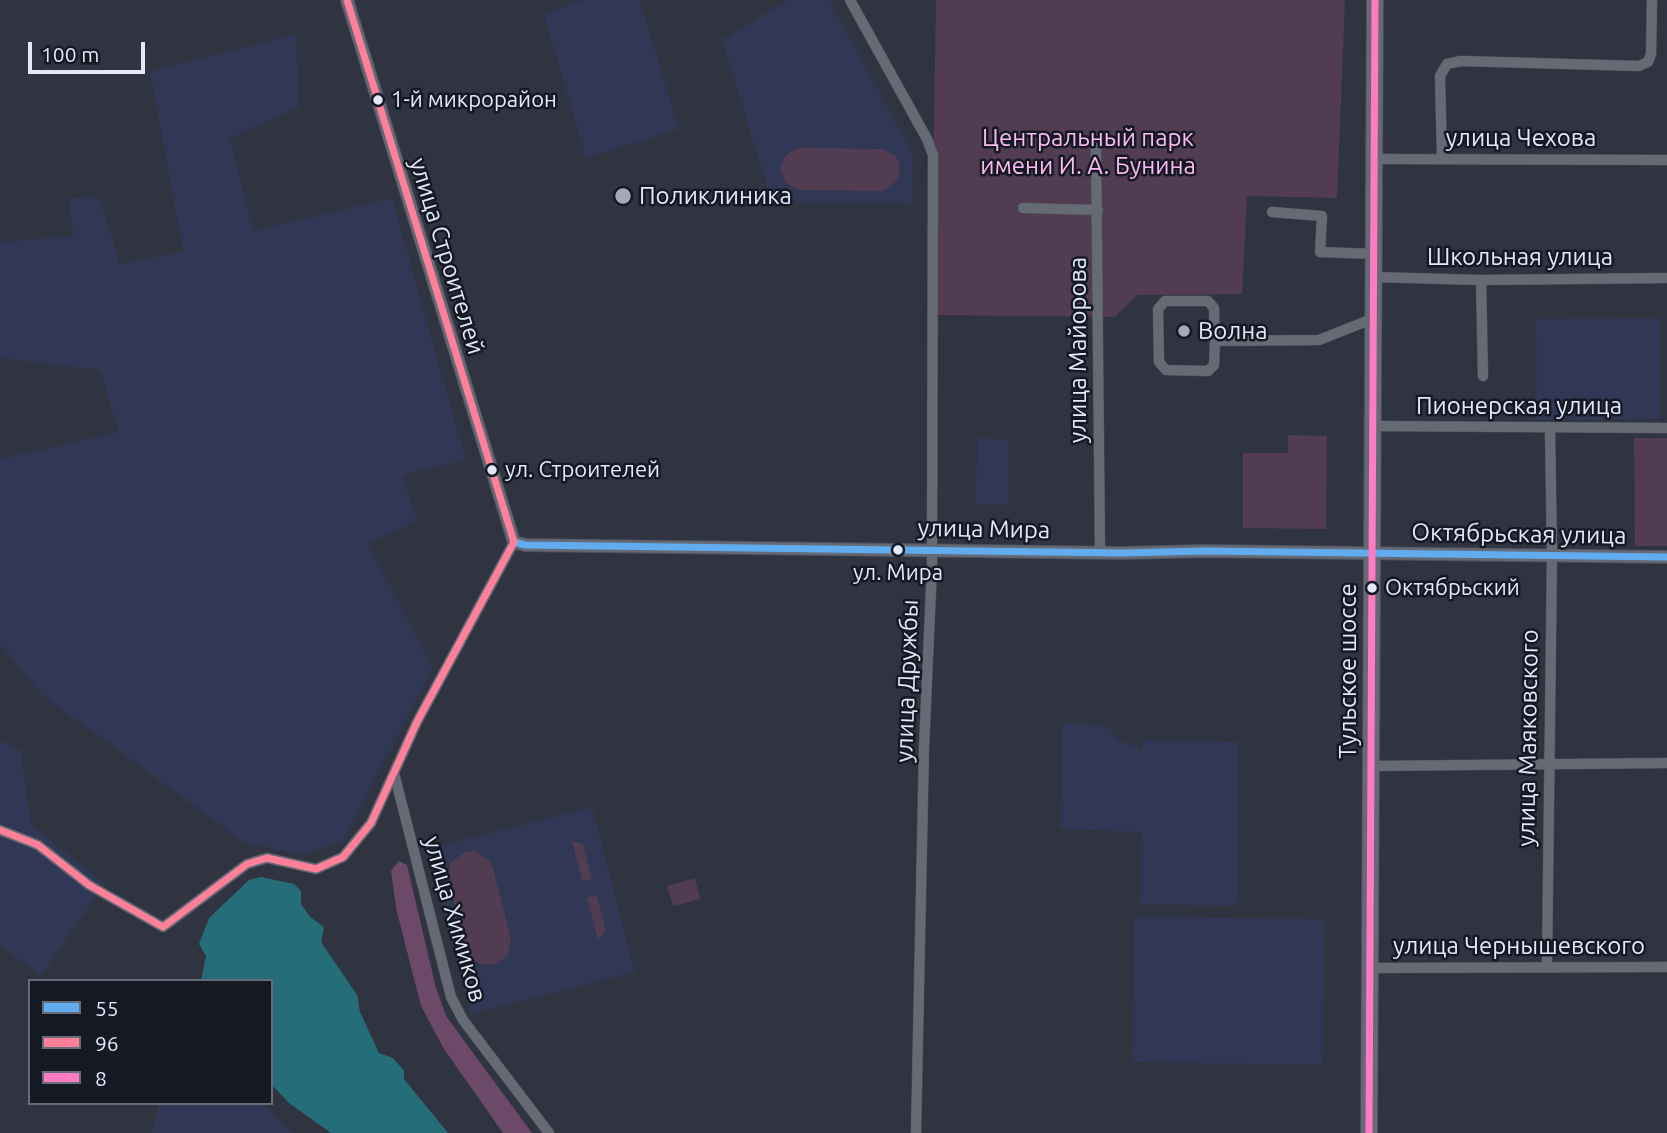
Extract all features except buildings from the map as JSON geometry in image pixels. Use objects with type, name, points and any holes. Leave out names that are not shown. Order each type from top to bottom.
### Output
[{"type":"main road","name":"Тульское шоссе","points":[[1369,1133],[1370,426],[1375,0]]},
{"type":"street","name":"улица Строителей","points":[[346,0],[514,542]]},
{"type":"street","name":"улица Дружбы","points":[[850,0],[927,139],[933,155],[931,549],[916,1133]]},
{"type":"street","points":[[1442,158],[1440,76],[1447,64],[1461,61],[1639,66],[1648,62],[1651,54],[1652,0]]},
{"type":"street","name":"улица Майорова","points":[[1096,148],[1100,552]]},
{"type":"street","name":"улица Чехова","points":[[1375,159],[1667,160]]},
{"type":"street","points":[[1023,208],[1098,210]]},
{"type":"street","points":[[1272,212],[1322,216],[1320,251],[1374,254]]},
{"type":"street","name":"Школьная улица","points":[[1373,277],[1481,280],[1667,278]]},
{"type":"street","points":[[1481,280],[1483,376]]},
{"type":"street","points":[[1165,301],[1208,302],[1214,308],[1215,341],[1214,365],[1208,371],[1166,370],[1159,362],[1158,309],[1165,301]]},
{"type":"street","points":[[1215,341],[1319,340],[1372,319]]},
{"type":"street","name":"Пионерская улица","points":[[1370,426],[1667,428]]},
{"type":"street","name":"улица Маяковского","points":[[1547,965],[1547,764],[1552,555],[1550,428]]},
{"type":"street","name":"улица Мира","points":[[514,542],[525,545],[1371,553]]},
{"type":"street","points":[[0,830],[38,845],[89,885],[163,928],[247,864],[267,858],[316,869],[342,857],[371,823],[417,722],[514,542]]},
{"type":"street","name":"Октябрьская улица","points":[[1371,553],[1667,557]]},
{"type":"street","points":[[1370,766],[1667,763]]},
{"type":"street","name":"улица Химиков","points":[[394,773],[451,997],[463,1020],[548,1133]]},
{"type":"street","name":"улица Чернышевского","points":[[1371,968],[1547,965],[1667,967]]},
{"type":"shaded area","points":[[583,0],[640,0],[679,129],[586,158],[544,14]]},
{"type":"shaded area","points":[[787,0],[829,0],[912,152],[912,204],[772,202],[722,40]]},
{"type":"shaded area","points":[[296,34],[299,107],[230,138],[254,231],[392,198],[466,460],[402,475],[418,521],[368,543],[433,668],[343,841],[301,855],[244,842],[41,694],[0,644],[0,459],[119,432],[100,370],[0,358],[0,242],[73,236],[69,198],[99,197],[120,264],[183,251],[150,71]]},
{"type":"shaded area","points":[[1660,318],[1660,419],[1537,420],[1536,319]]},
{"type":"shaded area","points":[[978,438],[1009,440],[1008,504],[975,504]]},
{"type":"shaded area","points":[[1063,723],[1106,725],[1120,741],[1142,750],[1142,740],[1239,742],[1237,906],[1140,904],[1141,832],[1060,829]]},
{"type":"shaded area","points":[[0,740],[21,751],[31,825],[105,883],[41,976],[0,945]]},
{"type":"shaded area","points":[[592,807],[635,972],[470,1014],[428,849]]},
{"type":"shaded area","points":[[399,861],[407,865],[436,988],[446,1016],[532,1133],[503,1133],[444,1049],[421,1006],[396,908],[391,871]]},
{"type":"shaded area","points":[[261,877],[294,884],[301,891],[301,904],[310,917],[324,927],[321,942],[357,995],[360,1012],[379,1053],[393,1058],[404,1071],[404,1079],[448,1133],[331,1133],[289,1103],[273,1086],[273,979],[201,979],[206,956],[199,944],[209,918],[249,880]]},
{"type":"shaded area","points":[[1134,917],[1325,919],[1323,1065],[1132,1062]]},
{"type":"shaded area","points":[[159,1105],[263,1105],[293,1133],[151,1133]]},
{"type":"green space","name":"Центральный парк имени И. А. Бунина","points":[[936,0],[1345,0],[1337,198],[1247,196],[1242,294],[1137,295],[1115,317],[937,315],[932,249]]},
{"type":"green space","points":[[799,148],[882,149],[895,156],[899,163],[899,178],[883,191],[799,190],[786,183],[780,169],[786,155]]},
{"type":"green space","points":[[1288,435],[1327,436],[1326,529],[1243,528],[1243,453],[1288,453]]},
{"type":"green space","points":[[1634,438],[1667,438],[1667,546],[1635,546]]},
{"type":"green space","points":[[572,841],[583,844],[592,879],[582,881]]},
{"type":"green space","points":[[474,851],[490,861],[511,938],[508,955],[495,965],[477,963],[466,950],[448,881],[450,863],[465,852]]},
{"type":"green space","points":[[695,878],[700,899],[673,906],[667,886]]},
{"type":"green space","points":[[597,895],[606,931],[598,939],[587,898]]},
{"type":"transit line","name":"96","points":[[0,830],[38,845],[89,885],[163,927],[247,864],[267,858],[316,869],[343,857],[371,823],[417,722],[514,542],[347,0]]},
{"type":"transit line","name":"8","points":[[1369,1133],[1375,0]]},
{"type":"transit line","name":"55","points":[[514,542],[525,545],[1122,553],[1205,551],[1667,557]]},
{"type":"place","name":"1-й микрорайон","points":[[378,100]]},
{"type":"place","name":"Поликлиника","points":[[623,196]]},
{"type":"place","name":"Волна","points":[[1184,331]]},
{"type":"place","name":"ул. Строителей","points":[[492,470]]},
{"type":"place","name":"ул. Мира","points":[[898,550]]},
{"type":"place","name":"Октябрьский","points":[[1372,588]]}]
